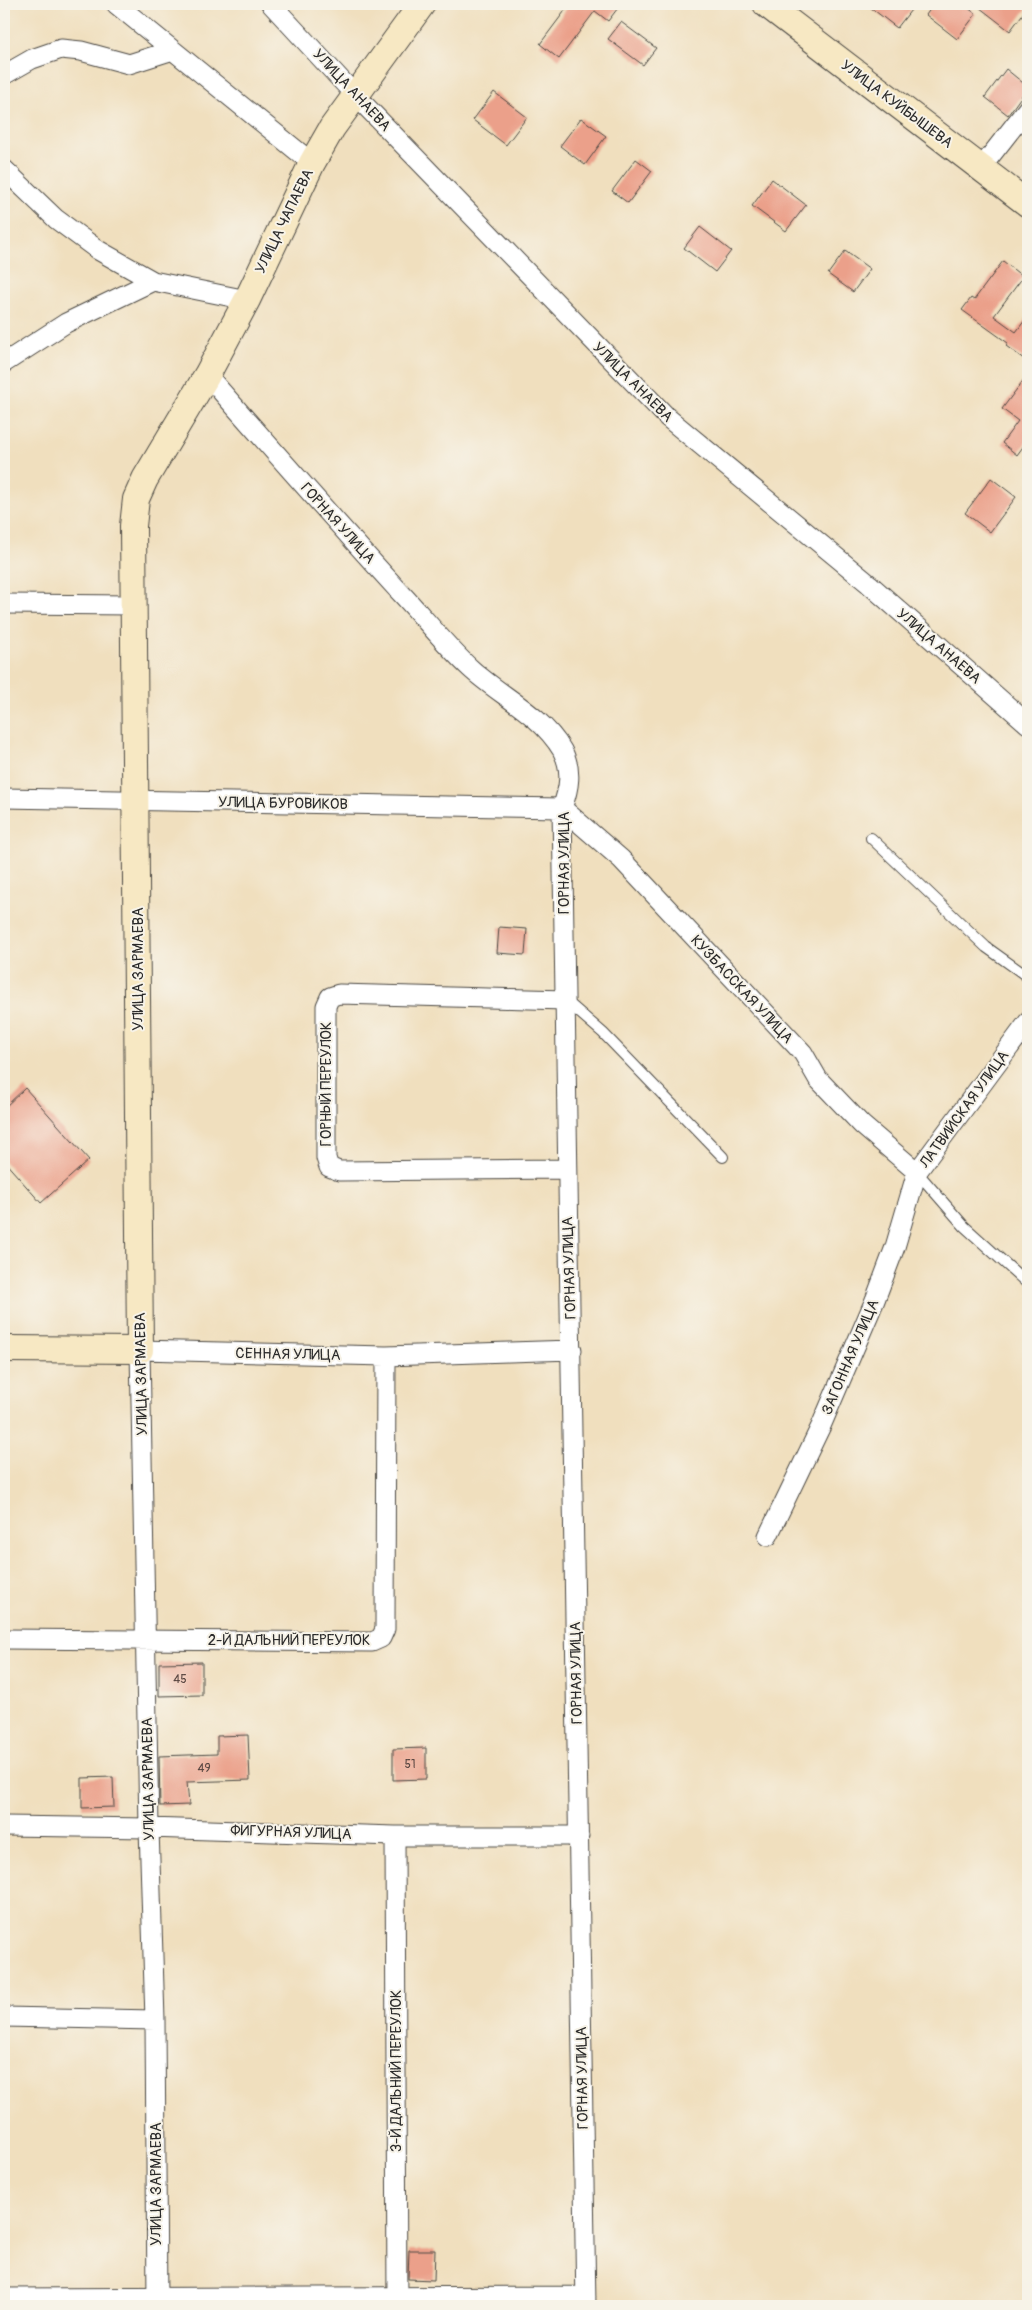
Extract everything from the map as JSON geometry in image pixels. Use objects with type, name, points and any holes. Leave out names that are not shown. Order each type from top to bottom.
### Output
[{"type":"street","points":[[116,4],[312,163]]},
{"type":"street","name":"УЛИЦА АНАЕВА","points":[[271,4],[355,95],[668,418],[868,584],[1028,724]]},
{"type":"street","name":"УЛИЦА ЧАПАЕВА","points":[[163,449],[207,375],[247,300],[312,163],[332,128],[422,4]]},
{"type":"street","name":"УЛИЦА КУЙБЫШЕВА","points":[[766,4],[1028,204]]},
{"type":"street","points":[[4,75],[32,59],[61,49],[81,51],[129,64],[173,50]]},
{"type":"street","points":[[981,168],[1028,108]]},
{"type":"street","points":[[4,169],[56,219],[98,250],[153,281],[247,300]]},
{"type":"street","points":[[4,363],[66,323],[153,281]]},
{"type":"street","name":"ГОРНАЯ УЛИЦА","points":[[207,375],[470,668],[512,699],[549,732],[562,751],[570,771],[568,792],[562,808],[566,1169],[572,1350],[586,2301]]},
{"type":"street","name":"УЛИЦА ЗАРМАЕВА","points":[[157,2303],[155,2020],[149,1828],[147,1640],[140,1350],[137,800],[133,526],[136,500],[163,449]]},
{"type":"street","points":[[4,604],[134,605]]},
{"type":"street","name":"УЛИЦА БУРОВИКОВ","points":[[4,798],[562,808]]},
{"type":"street","name":"КУЗБАССКАЯ УЛИЦА","points":[[562,808],[621,860],[803,1054],[818,1079],[862,1125],[917,1172]]},
{"type":"street","name":"ГОРНЫЙ ПЕРЕУЛОК","points":[[565,1000],[340,994],[330,997],[326,1006],[326,1158],[329,1167],[339,1171],[566,1169]]},
{"type":"street","name":"ЛАТВИЙСКАЯ УЛИЦА","points":[[917,1172],[1026,1030]]},
{"type":"street","name":"ЗАГОННАЯ УЛИЦА","points":[[768,1536],[821,1426],[875,1300],[895,1247],[917,1172]]},
{"type":"street","name":"СЕННАЯ УЛИЦА","points":[[4,1349],[386,1356],[572,1350]]},
{"type":"street","name":"2-Й ДАЛЬНИЙ ПЕРЕУЛОК","points":[[4,1639],[372,1642],[381,1638],[385,1629],[386,1356]]},
{"type":"street","name":"ФИГУРНАЯ УЛИЦА","points":[[4,1826],[149,1828],[395,1836],[579,1836]]},
{"type":"street","name":"3-Й ДАЛЬНИЙ ПЕРЕУЛОК","points":[[395,1836],[397,2301]]},
{"type":"street","points":[[4,2017],[155,2020]]},
{"type":"street","points":[[4,2298],[157,2303],[586,2301]]},
{"type":"lane","points":[[871,838],[986,947],[1028,977]]},
{"type":"lane","points":[[565,1000],[603,1033],[723,1157]]},
{"type":"lane","points":[[917,1172],[964,1226],[1028,1284]]},
{"type":"building","points":[[570,4],[621,4],[608,21],[595,11],[559,59],[540,44]]},
{"type":"building","points":[[866,4],[902,4],[911,10],[897,28]]},
{"type":"building","points":[[934,4],[963,4],[976,14],[957,39],[926,15]]},
{"type":"building","points":[[975,4],[1028,4],[1028,7],[1010,31]]},
{"type":"building","points":[[621,22],[656,48],[643,65],[608,39]]},
{"type":"building","points":[[1006,69],[1028,87],[1008,115],[985,97]]},
{"type":"building","points":[[494,92],[527,117],[506,145],[473,120]]},
{"type":"building","points":[[581,118],[606,136],[585,165],[560,146]]},
{"type":"building","points":[[636,159],[652,171],[628,203],[612,191]]},
{"type":"building","points":[[772,179],[806,205],[786,231],[752,206]]},
{"type":"building","points":[[700,227],[731,251],[715,272],[684,248]]},
{"type":"building","points":[[845,251],[870,269],[853,292],[828,274]]},
{"type":"building","points":[[1003,261],[1023,277],[994,316],[1016,332],[1028,316],[1028,362],[1006,346],[1008,343],[962,310],[971,298],[974,300]]},
{"type":"building","points":[[1028,374],[1028,440],[1017,455],[1002,443],[1018,421],[1002,409]]},
{"type":"building","points":[[991,478],[1016,497],[990,532],[965,513]]},
{"type":"building","points":[[499,927],[527,929],[525,955],[497,953]]},
{"type":"building","points":[[25,1088],[89,1160],[41,1203],[4,1161],[4,1108]]},
{"type":"building","points":[[202,1662],[202,1695],[159,1696],[159,1663]]},
{"type":"building","points":[[248,1735],[250,1780],[187,1782],[189,1805],[160,1806],[159,1756],[217,1754],[217,1736]]},
{"type":"building","points":[[426,1748],[426,1779],[393,1780],[393,1749]]},
{"type":"building","points":[[113,1777],[114,1807],[82,1808],[82,1778]]},
{"type":"building","points":[[409,2250],[435,2250],[434,2280],[408,2279]]}]
